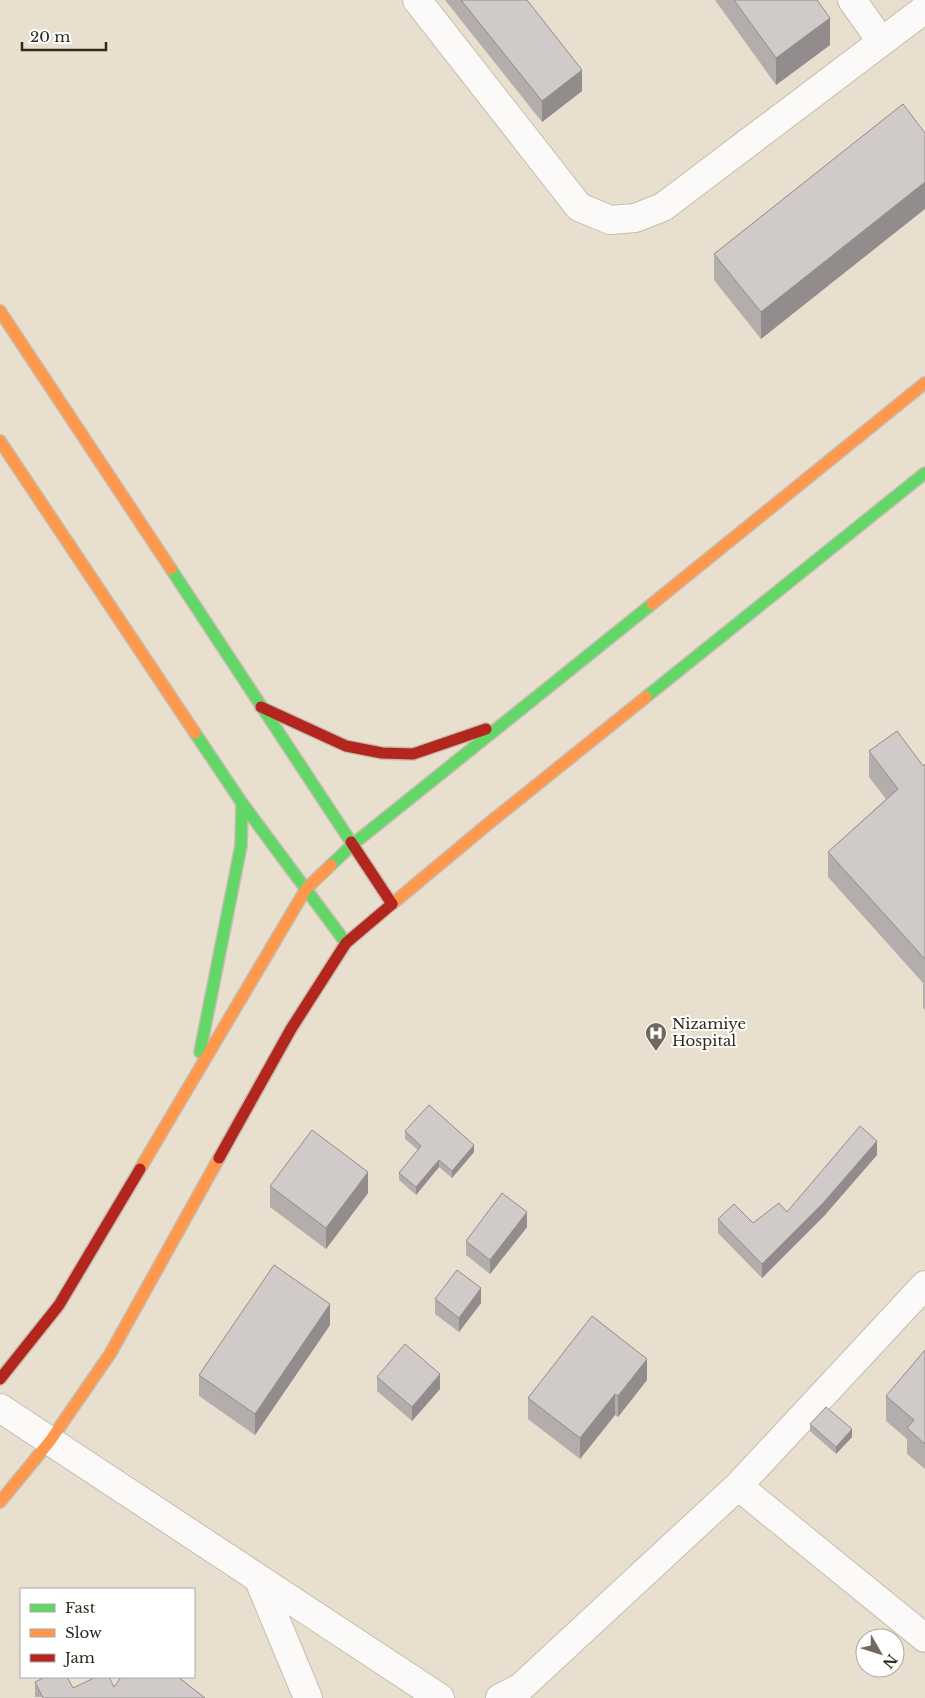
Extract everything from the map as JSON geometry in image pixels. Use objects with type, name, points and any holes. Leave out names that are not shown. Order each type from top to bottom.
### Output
[{"type":"street","points":[[417,0],[579,207],[610,220],[636,218],[663,207],[925,9]]},
{"type":"street","points":[[852,0],[881,41]]},
{"type":"street","points":[[0,312],[392,904]]},
{"type":"street","points":[[0,1379],[59,1306],[306,889],[352,845],[925,383]]},
{"type":"street","points":[[0,441],[242,803],[346,943]]},
{"type":"street","points":[[0,1502],[50,1441],[110,1354],[291,1029],[346,943],[496,818],[925,473]]},
{"type":"street","points":[[261,707],[346,746],[382,753],[413,754],[504,722]]},
{"type":"street","points":[[196,1072],[241,846],[242,803]]},
{"type":"street","points":[[500,1698],[520,1688],[738,1486],[925,1286]]},
{"type":"street","points":[[0,1408],[440,1698]]},
{"type":"street","points":[[738,1486],[925,1638]]},
{"type":"street","points":[[260,1580],[308,1698]]},
{"type":"building","points":[[461,0],[527,0],[582,70],[542,101]]},
{"type":"building","points":[[734,0],[817,0],[830,18],[776,58]]},
{"type":"building","points":[[903,104],[925,133],[925,182],[761,312],[714,254]]},
{"type":"building","points":[[897,731],[923,766],[925,764],[925,959],[828,852],[898,789],[869,751]]},
{"type":"building","points":[[429,1105],[474,1145],[452,1171],[439,1160],[416,1187],[399,1173],[421,1146],[405,1131]]},
{"type":"building","points":[[860,1126],[877,1141],[824,1202],[762,1264],[718,1219],[734,1204],[753,1223],[779,1203],[787,1212]]},
{"type":"building","points":[[312,1130],[368,1172],[326,1228],[270,1186]]},
{"type":"building","points":[[502,1193],[527,1212],[490,1260],[466,1241]]},
{"type":"building","points":[[274,1265],[330,1304],[255,1414],[199,1375]]},
{"type":"building","points":[[457,1270],[481,1288],[459,1318],[435,1299]]},
{"type":"building","points":[[592,1316],[647,1359],[618,1396],[615,1394],[580,1438],[528,1398]]},
{"type":"building","points":[[405,1344],[440,1374],[412,1407],[377,1377]]},
{"type":"building","points":[[925,1350],[925,1444],[907,1428],[914,1420],[886,1396]]},
{"type":"building","points":[[826,1407],[852,1429],[836,1447],[810,1424]]},
{"type":"building","points":[[43,1678],[68,1678],[73,1688],[94,1678],[110,1678],[114,1687],[120,1678],[179,1678],[205,1698],[43,1698],[35,1682]]},
{"type":"traffic: fast","points":[[646,697],[925,473]]},
{"type":"traffic: fast","points":[[171,569],[351,842]]},
{"type":"traffic: fast","points":[[331,865],[352,845],[652,604]]},
{"type":"traffic: fast","points":[[195,733],[242,803],[346,943]]},
{"type":"traffic: fast","points":[[200,1052],[241,846],[242,803]]},
{"type":"traffic: slow","points":[[0,311],[171,569]]},
{"type":"traffic: slow","points":[[652,604],[925,383]]},
{"type":"traffic: slow","points":[[0,441],[195,733]]},
{"type":"traffic: slow","points":[[392,904],[646,697]]},
{"type":"traffic: slow","points":[[140,1169],[306,889],[331,865]]},
{"type":"traffic: slow","points":[[0,1502],[50,1441],[110,1354],[219,1158]]},
{"type":"traffic: jam","points":[[261,707],[346,746],[382,753],[413,754],[486,729]]},
{"type":"traffic: jam","points":[[351,842],[392,904]]},
{"type":"traffic: jam","points":[[219,1158],[291,1029],[346,943],[392,904]]},
{"type":"traffic: jam","points":[[0,1379],[59,1305],[140,1169]]},
{"type":"place","name":"Nizamiye Hospital","points":[[656,1052]]}]
